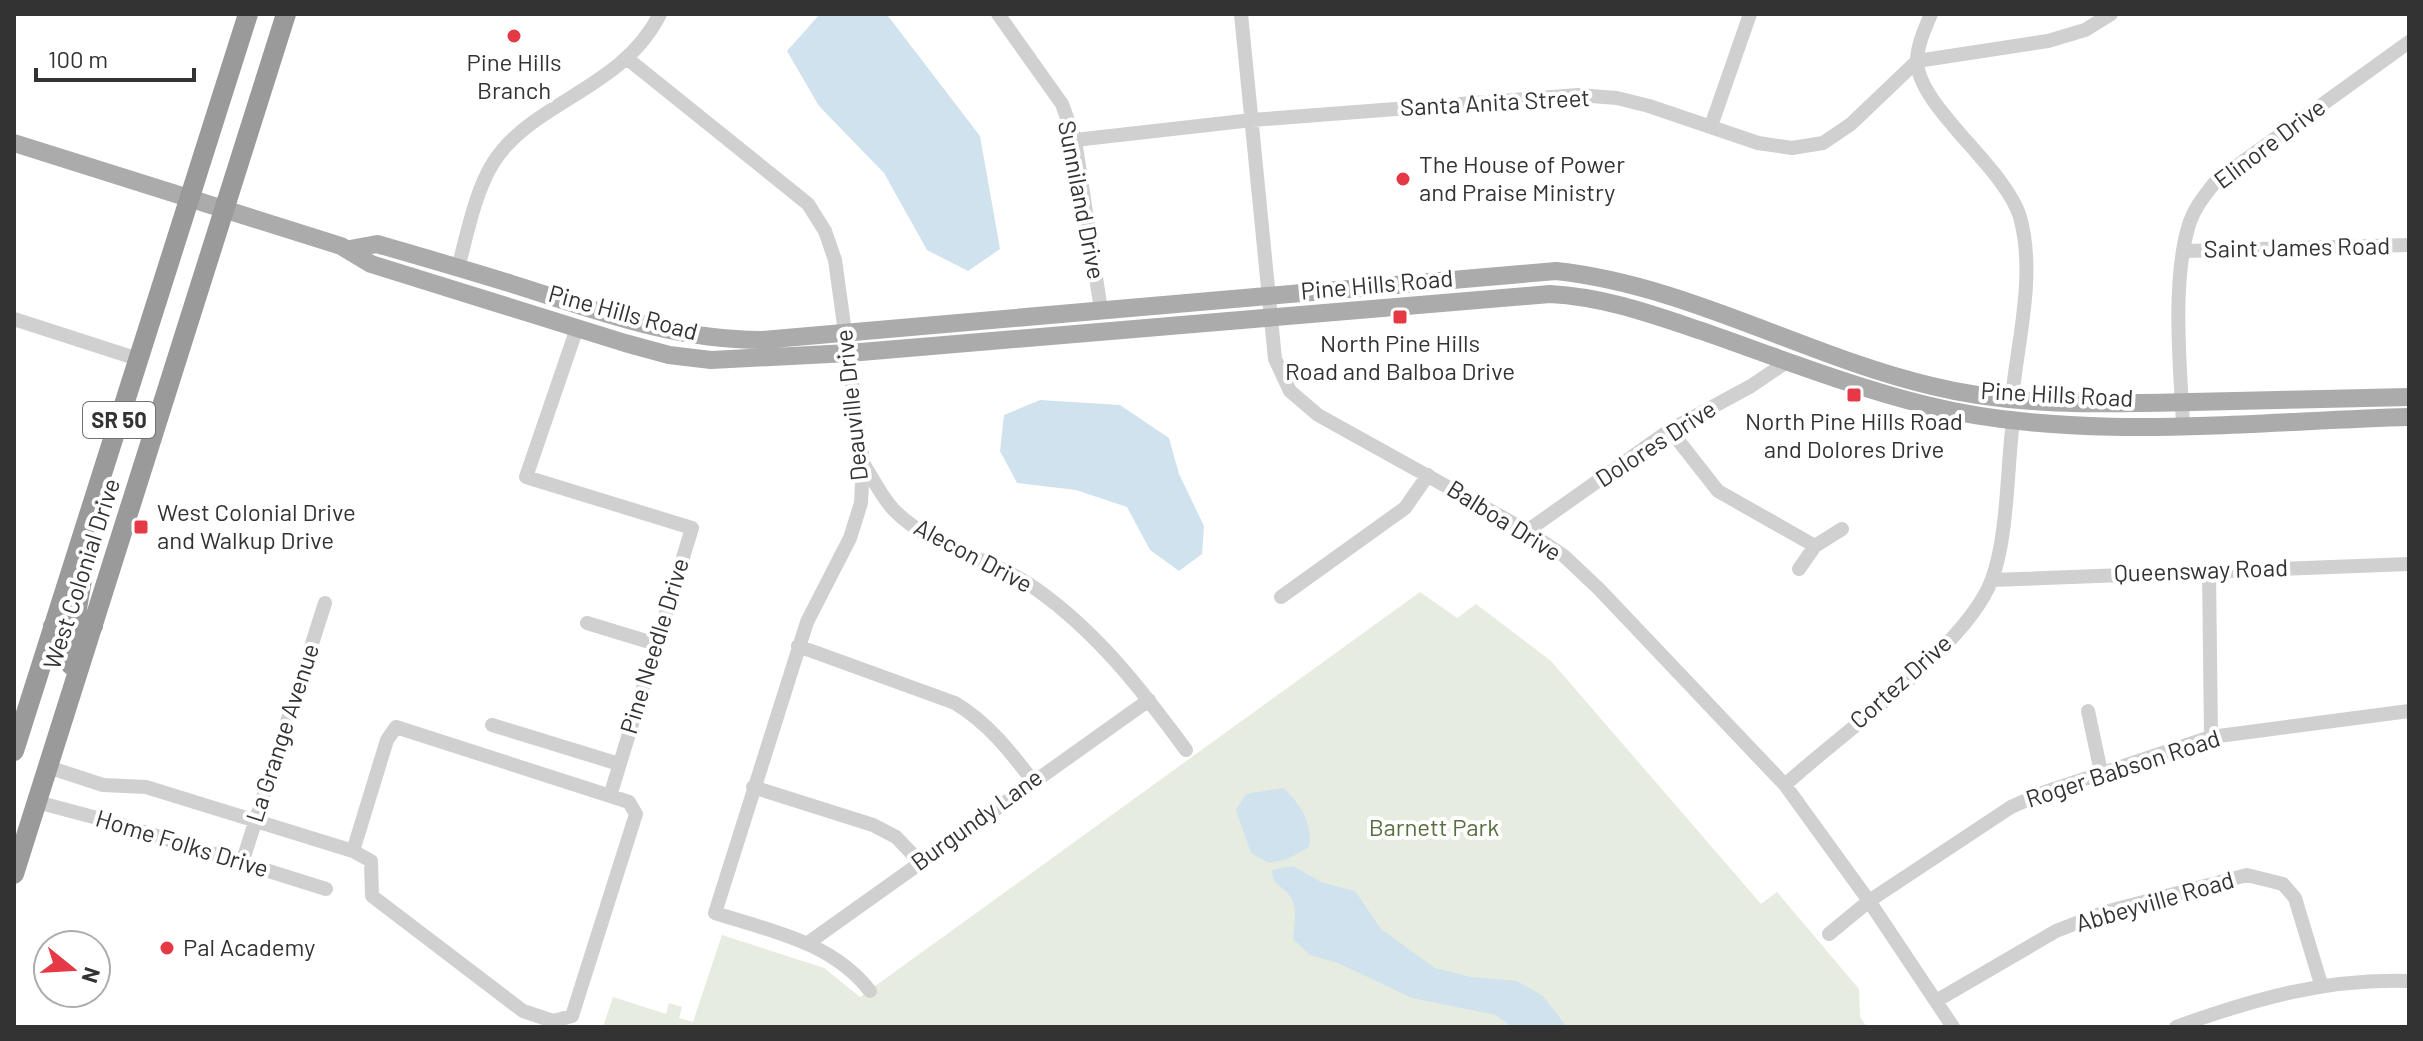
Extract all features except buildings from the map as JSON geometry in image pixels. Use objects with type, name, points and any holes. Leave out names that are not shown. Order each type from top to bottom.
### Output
[{"type":"highway","name":"West Colonial Drive","points":[[14,874],[286,14]]},
{"type":"highway","name":"West Colonial Drive","points":[[14,751],[189,200],[242,16]]},
{"type":"highway","points":[[87,520],[93,542],[76,614],[81,622],[93,626]]},
{"type":"highway","points":[[53,626],[70,632],[74,638],[74,658],[60,697],[63,719]]},
{"type":"main road","name":"Pine Hills Road","points":[[14,143],[350,249],[371,264],[389,270],[669,355],[711,360],[849,353],[1550,294],[1592,297],[1928,406],[2013,421],[2066,425],[2183,424],[2409,417]]},
{"type":"main road","name":"Pine Hills Road","points":[[350,249],[377,244],[675,334],[761,340],[1556,271],[1608,277],[1933,387],[2012,398],[2100,405],[2409,397]]},
{"type":"main road","points":[[389,270],[407,266],[442,273],[458,268]]},
{"type":"street","points":[[458,268],[481,192],[497,157],[513,139],[629,60],[651,33],[660,14]]},
{"type":"street","name":"Sunniland Drive","points":[[998,14],[1062,104],[1075,140],[1101,310]]},
{"type":"street","name":"Balboa Drive","points":[[1241,14],[1275,359],[1290,391],[1318,415],[1527,531],[1564,556],[1599,589],[1785,785],[1869,901],[1953,1027]]},
{"type":"street","points":[[1711,126],[1750,14]]},
{"type":"street","points":[[1931,14],[1917,61],[1923,85],[2005,188],[2019,213],[2027,250],[2012,398]]},
{"type":"street","points":[[1917,61],[2048,41],[2085,30],[2111,14]]},
{"type":"street","name":"Elinore Drive","points":[[2183,424],[2181,280],[2187,228],[2198,204],[2216,181],[2409,42]]},
{"type":"street","name":"Deauville Drive","points":[[629,60],[808,204],[825,231],[835,260],[863,462],[861,503],[850,538],[798,646],[715,913],[808,943]]},
{"type":"street","name":"Santa Anita Street","points":[[1075,140],[1252,120],[1578,95],[1617,98],[1758,143],[1792,148],[1823,143],[1851,124],[1917,61]]},
{"type":"street","name":"Saint James Road","points":[[2185,251],[2409,245]]},
{"type":"street","points":[[14,319],[138,359]]},
{"type":"street","name":"Pine Needle Drive","points":[[577,328],[526,477],[692,528],[610,796]]},
{"type":"street","name":"Dolores Drive","points":[[1527,531],[1670,430],[1751,386],[1788,361]]},
{"type":"street","name":"Cortez Drive","points":[[1785,785],[1940,651],[1967,621],[1992,580],[2013,421]]},
{"type":"street","points":[[1670,430],[1718,491],[1815,546]]},
{"type":"street","name":"Alecon Drive","points":[[863,462],[891,507],[917,530],[1035,588],[1102,645],[1186,750]]},
{"type":"street","points":[[1281,597],[1405,508],[1428,475]]},
{"type":"street","points":[[1799,569],[1815,546],[1842,529]]},
{"type":"street","name":"Queensway Road","points":[[1992,580],[2409,564]]},
{"type":"street","points":[[2209,570],[2211,737]]},
{"type":"street","name":"La Grange Avenue","points":[[242,863],[325,603]]},
{"type":"street","points":[[587,623],[656,644]]},
{"type":"street","points":[[798,646],[955,703],[976,716],[999,737],[1032,780]]},
{"type":"street","name":"Burgundy Lane","points":[[808,943],[1032,780],[1149,700]]},
{"type":"street","points":[[2088,711],[2101,772]]},
{"type":"street","name":"Roger Babson Road","points":[[1829,934],[1869,901],[2011,807],[2101,772],[2211,737],[2409,711]]},
{"type":"street","points":[[492,725],[619,764]]},
{"type":"street","points":[[48,767],[103,785],[146,787],[353,851],[371,861],[372,896],[523,1011],[553,1021],[572,1016],[636,814],[629,802],[396,727],[387,740],[353,851]]},
{"type":"street","points":[[753,787],[873,825],[896,837],[919,861]]},
{"type":"street","name":"Home Folks Drive","points":[[37,802],[112,822],[326,889]]},
{"type":"street","name":"Abbeyville Road","points":[[1936,1001],[2056,931],[2105,912],[2247,875],[2283,884],[2295,898],[2321,984]]},
{"type":"street","points":[[808,943],[837,958],[870,991]]},
{"type":"street","points":[[2176,1027],[2256,999],[2321,984],[2363,979],[2409,981]]},
{"type":"green space","name":"Barnett Park","points":[[1420,592],[1457,618],[1476,604],[1551,661],[1761,904],[1777,892],[1859,989],[1860,1017],[1867,1027],[603,1027],[613,997],[666,1014],[669,1003],[682,1007],[679,1018],[693,1022],[722,935],[824,968],[860,997]]},
{"type":"water","points":[[820,14],[888,16],[980,136],[1000,249],[968,271],[927,250],[884,173],[819,106],[787,51]]},
{"type":"water","points":[[1040,400],[1120,405],[1169,438],[1179,474],[1204,526],[1202,554],[1179,571],[1150,550],[1127,507],[1076,490],[1017,483],[1000,451],[1004,415]]},
{"type":"water","points":[[1283,788],[1304,814],[1309,847],[1288,859],[1269,863],[1251,853],[1236,810],[1246,794]]},
{"type":"water","points":[[1293,866],[1321,882],[1355,891],[1381,929],[1435,968],[1471,977],[1517,981],[1543,996],[1567,1027],[1512,1027],[1496,1015],[1412,998],[1338,963],[1310,955],[1293,939],[1294,905],[1272,875],[1272,870]]},
{"type":"place","name":"Pine Hills Branch","points":[[514,36]]},
{"type":"place","name":"The House of Power and Praise Ministry","points":[[1403,179]]},
{"type":"place","name":"North Pine Hills Road and Balboa Drive","points":[[1400,317]]},
{"type":"place","name":"North Pine Hills Road and Dolores Drive","points":[[1854,395]]},
{"type":"place","name":"West Colonial Drive and Walkup Drive","points":[[141,527]]},
{"type":"place","name":"Pal Academy","points":[[167,948]]}]
